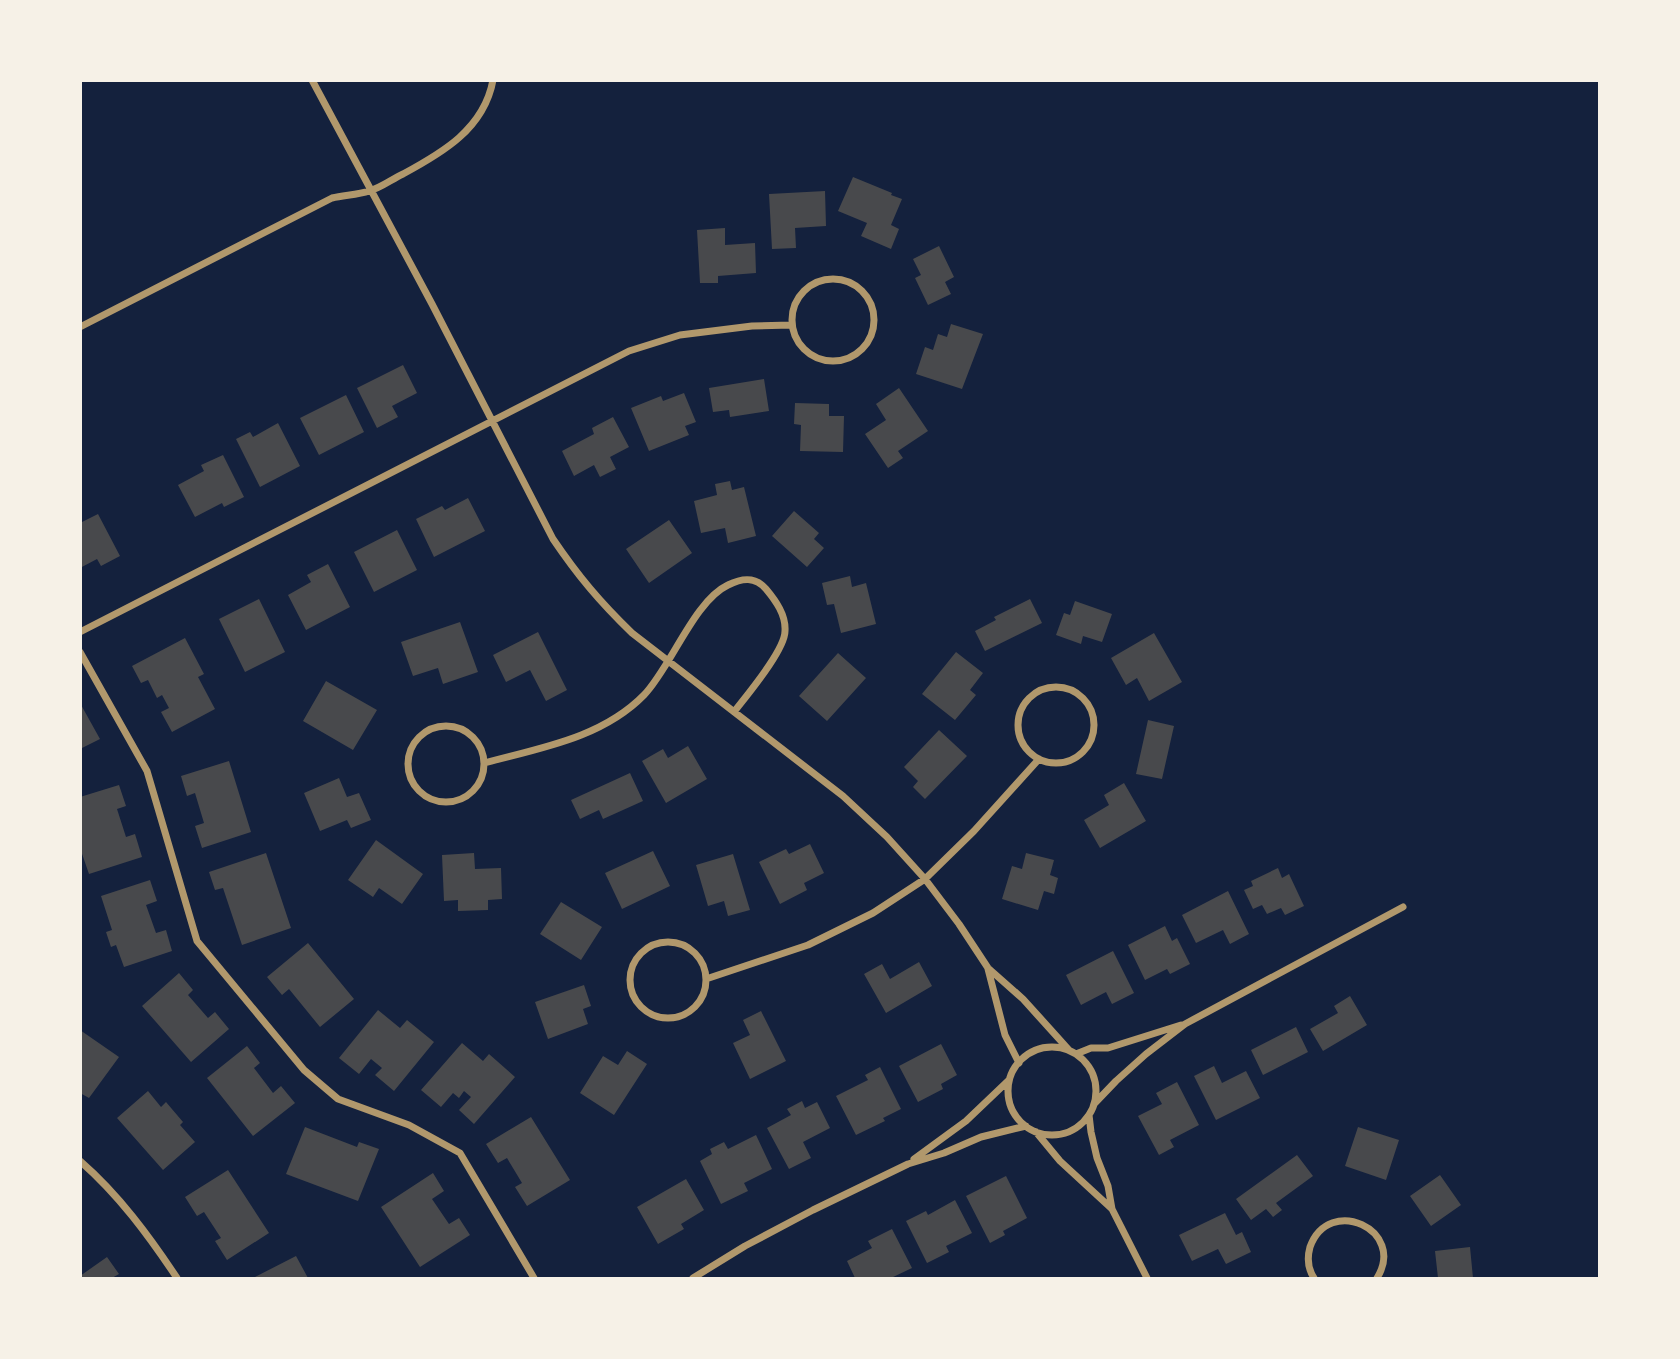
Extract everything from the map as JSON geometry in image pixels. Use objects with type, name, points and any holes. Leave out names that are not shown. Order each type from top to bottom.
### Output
[{"type":"street","points":[[312,80],[553,539],[575,571],[602,604],[632,633],[843,796],[887,836],[925,879],[988,968],[1023,999],[1073,1052],[1085,1061],[1092,1071],[1096,1093],[1094,1104],[1089,1115],[1070,1131],[1045,1134],[1026,1126],[1016,1116],[1010,1104],[1010,1079],[1018,1063],[1032,1051],[1044,1047],[1073,1052],[1108,1048],[1185,1024]]},
{"type":"street","points":[[80,327],[332,198],[371,191],[433,157],[468,130],[482,110],[493,80]]},
{"type":"street","points":[[834,278],[861,288],[870,300],[874,313],[874,327],[862,350],[838,361],[825,361],[802,348],[791,325],[792,310],[797,297],[807,286],[820,280],[834,278]]},
{"type":"street","points":[[80,632],[629,351],[680,335],[752,326],[791,325]]},
{"type":"street","points":[[484,763],[567,741],[613,721],[644,694],[705,604],[725,586],[744,578],[760,582],[775,599],[783,616],[785,634],[779,650],[734,712]]},
{"type":"street","points":[[80,652],[147,771],[197,941],[304,1070],[338,1099],[409,1125],[460,1153],[534,1279]]},
{"type":"street","points":[[1046,688],[1071,690],[1090,706],[1094,718],[1091,741],[1074,759],[1050,762],[1039,759],[1028,751],[1021,740],[1018,727],[1025,703],[1046,688]]},
{"type":"street","points":[[451,726],[474,739],[481,750],[484,763],[482,775],[469,794],[447,802],[424,795],[415,787],[408,765],[410,752],[416,741],[426,732],[451,726]]},
{"type":"street","points":[[706,979],[817,941],[873,913],[925,879],[974,831],[1039,759]]},
{"type":"street","points":[[1094,1104],[1146,1054],[1185,1024],[1403,907]]},
{"type":"street","points":[[674,942],[697,954],[704,966],[706,979],[705,990],[692,1010],[669,1018],[657,1016],[638,1003],[632,993],[630,981],[632,968],[639,956],[649,947],[674,942]]},
{"type":"street","points":[[988,968],[1005,1035],[1018,1063]]},
{"type":"street","points":[[908,1164],[966,1121],[1010,1079]]},
{"type":"street","points":[[1089,1115],[1097,1158],[1108,1186],[1112,1209],[1147,1279]]},
{"type":"street","points":[[693,1279],[745,1246],[908,1164],[944,1153],[981,1137],[1026,1126]]},
{"type":"street","points":[[1035,1131],[1060,1161],[1112,1209]]},
{"type":"street","points":[[80,1161],[120,1202],[152,1241],[177,1279]]},
{"type":"street","points":[[1302,1279],[1313,1277],[1308,1263],[1313,1239],[1322,1229],[1345,1220],[1358,1222],[1378,1237],[1384,1260],[1377,1279]]},
{"type":"building","points":[[853,177],[902,199],[891,225],[899,229],[891,249],[861,236],[867,223],[838,211]]},
{"type":"building","points":[[825,191],[826,226],[795,228],[796,248],[772,249],[769,194]]},
{"type":"building","points":[[725,228],[725,245],[755,243],[756,273],[718,276],[718,283],[700,283],[697,230]]},
{"type":"building","points":[[939,246],[954,277],[945,282],[951,294],[928,305],[915,278],[921,275],[913,259]]},
{"type":"building","points":[[951,324],[983,334],[962,389],[916,374],[925,347],[933,350],[938,334],[947,337]]},
{"type":"building","points":[[403,365],[417,393],[392,406],[398,417],[377,428],[357,388]]},
{"type":"building","points":[[764,379],[769,411],[730,417],[729,410],[713,412],[709,388]]},
{"type":"building","points":[[899,388],[928,431],[898,451],[903,458],[888,468],[865,434],[886,420],[876,404]]},
{"type":"building","points":[[684,393],[696,422],[685,426],[689,435],[649,451],[631,408],[661,396],[663,401]]},
{"type":"building","points":[[346,395],[364,432],[319,455],[300,418]]},
{"type":"building","points":[[795,403],[829,404],[829,416],[844,416],[843,452],[800,451],[801,425],[794,424]]},
{"type":"building","points":[[613,417],[629,447],[610,457],[616,469],[600,477],[594,465],[574,476],[562,451],[594,434],[592,428]]},
{"type":"building","points":[[278,423],[300,466],[260,487],[236,439],[250,432],[253,437]]},
{"type":"building","points":[[223,455],[244,497],[224,507],[222,503],[195,517],[178,485],[204,471],[201,465]]},
{"type":"building","points":[[730,481],[732,490],[744,487],[756,536],[728,543],[725,528],[701,533],[694,501],[717,495],[715,484]]},
{"type":"building","points":[[468,498],[485,531],[434,557],[416,519],[442,506],[445,510]]},
{"type":"building","points":[[794,511],[819,533],[814,539],[824,548],[807,567],[772,536]]},
{"type":"building","points":[[98,514],[120,556],[101,566],[97,559],[80,568],[80,523]]},
{"type":"building","points":[[669,520],[692,553],[649,583],[626,549]]},
{"type":"building","points":[[397,530],[417,570],[374,592],[354,552]]},
{"type":"building","points":[[328,564],[350,607],[306,630],[288,595],[311,582],[307,575]]},
{"type":"building","points":[[850,576],[852,587],[866,583],[876,624],[841,633],[834,604],[827,605],[822,583]]},
{"type":"building","points":[[259,599],[285,652],[245,672],[219,619]]},
{"type":"building","points":[[1030,599],[1042,623],[985,651],[975,631],[996,620],[994,617]]},
{"type":"building","points":[[1075,601],[1112,614],[1102,642],[1083,636],[1081,644],[1056,635],[1064,613],[1070,615]]},
{"type":"building","points":[[460,622],[478,672],[443,684],[438,668],[413,676],[401,642]]},
{"type":"building","points":[[538,632],[567,690],[546,701],[530,670],[506,682],[493,655]]},
{"type":"building","points":[[1154,633],[1182,682],[1149,701],[1137,678],[1126,685],[1111,658]]},
{"type":"building","points":[[185,638],[204,674],[198,677],[215,709],[172,732],[161,712],[169,708],[162,695],[157,698],[148,680],[141,683],[132,666]]},
{"type":"building","points":[[956,652],[983,673],[970,690],[976,695],[955,720],[922,694]]},
{"type":"building","points":[[838,653],[866,678],[827,721],[799,696]]},
{"type":"building","points":[[326,681],[377,710],[353,750],[303,721]]},
{"type":"building","points":[[80,703],[100,739],[80,749]]},
{"type":"building","points":[[1148,720],[1174,726],[1162,779],[1136,774]]},
{"type":"building","points":[[939,730],[967,756],[925,799],[913,787],[918,781],[904,767]]},
{"type":"building","points":[[688,746],[707,779],[666,803],[642,761],[663,749],[668,758]]},
{"type":"building","points":[[229,761],[251,832],[202,848],[195,826],[204,823],[195,793],[187,796],[181,776]]},
{"type":"building","points":[[630,773],[643,801],[603,819],[599,810],[580,819],[571,800]]},
{"type":"building","points":[[339,778],[347,797],[359,793],[371,820],[351,828],[347,820],[320,831],[304,793]]},
{"type":"building","points":[[1124,783],[1146,821],[1100,848],[1084,820],[1109,805],[1104,795]]},
{"type":"building","points":[[119,785],[126,806],[117,809],[126,837],[135,834],[142,857],[89,874],[80,848],[80,797]]},
{"type":"building","points":[[376,840],[423,874],[402,904],[379,888],[373,897],[348,880]]},
{"type":"building","points":[[810,844],[824,873],[804,883],[807,890],[780,904],[759,862],[786,849],[789,854]]},
{"type":"building","points":[[653,851],[670,886],[622,909],[605,873]]},
{"type":"building","points":[[266,853],[291,928],[242,945],[223,888],[215,890],[209,872]]},
{"type":"building","points":[[474,853],[475,869],[501,868],[502,899],[488,900],[488,910],[458,911],[458,900],[444,901],[442,855]]},
{"type":"building","points":[[1026,853],[1054,860],[1050,875],[1058,878],[1054,894],[1044,891],[1038,910],[1002,899],[1012,866],[1022,869]]},
{"type":"building","points":[[733,854],[750,910],[728,916],[724,901],[708,906],[696,865]]},
{"type":"building","points":[[1278,868],[1282,878],[1289,874],[1304,906],[1285,915],[1281,908],[1267,914],[1262,905],[1253,909],[1244,890],[1253,886],[1251,881]]},
{"type":"building","points":[[150,880],[157,901],[146,905],[156,933],[166,930],[172,951],[124,967],[116,945],[111,947],[106,932],[112,930],[101,896]]},
{"type":"building","points":[[1228,891],[1249,934],[1230,944],[1223,930],[1196,943],[1182,915]]},
{"type":"building","points":[[561,902],[602,927],[581,960],[540,934]]},
{"type":"building","points":[[1165,926],[1172,941],[1177,938],[1190,964],[1170,974],[1167,969],[1145,980],[1128,945]]},
{"type":"building","points":[[308,943],[354,999],[320,1027],[289,989],[282,995],[267,977]]},
{"type":"building","points":[[1113,951],[1134,993],[1112,1004],[1106,992],[1081,1005],[1066,975]]},
{"type":"building","points":[[919,962],[932,986],[886,1013],[864,974],[882,964],[890,979]]},
{"type":"building","points":[[179,973],[193,990],[188,995],[208,1018],[215,1012],[229,1029],[191,1062],[142,1006]]},
{"type":"building","points":[[584,985],[591,1006],[583,1009],[588,1024],[548,1039],[535,1002]]},
{"type":"building","points":[[1350,996],[1367,1025],[1323,1051],[1310,1029],[1338,1013],[1334,1006]]},
{"type":"building","points":[[378,1010],[400,1028],[407,1020],[434,1042],[394,1091],[375,1075],[382,1068],[371,1059],[359,1074],[339,1058]]},
{"type":"building","points":[[761,1011],[786,1061],[750,1079],[733,1043],[750,1035],[743,1020]]},
{"type":"building","points":[[1296,1027],[1308,1052],[1263,1075],[1251,1050]]},
{"type":"building","points":[[80,1030],[119,1057],[89,1098],[80,1093]]},
{"type":"building","points":[[462,1043],[483,1061],[489,1054],[515,1077],[474,1124],[459,1110],[471,1097],[464,1091],[459,1098],[453,1093],[441,1107],[421,1090]]},
{"type":"building","points":[[941,1044],[957,1075],[941,1084],[943,1089],[918,1102],[899,1066]]},
{"type":"building","points":[[247,1046],[260,1063],[254,1068],[273,1093],[281,1086],[295,1103],[253,1136],[207,1078]]},
{"type":"building","points":[[627,1051],[647,1064],[614,1115],[580,1093],[603,1056],[618,1065]]},
{"type":"building","points":[[1214,1066],[1222,1083],[1246,1071],[1260,1098],[1216,1120],[1194,1076]]},
{"type":"building","points":[[880,1067],[901,1109],[883,1118],[885,1121],[856,1135],[836,1096],[868,1080],[865,1075]]},
{"type":"building","points":[[1177,1082],[1199,1125],[1170,1140],[1174,1147],[1159,1155],[1138,1116],[1162,1104],[1156,1093]]},
{"type":"building","points":[[148,1091],[161,1107],[166,1102],[183,1122],[180,1125],[195,1142],[163,1170],[117,1118]]},
{"type":"building","points":[[802,1101],[805,1108],[817,1102],[830,1128],[803,1142],[811,1158],[789,1169],[767,1128],[791,1115],[787,1109]]},
{"type":"building","points":[[531,1117],[570,1180],[527,1206],[515,1187],[522,1183],[507,1158],[498,1163],[486,1144]]},
{"type":"building","points":[[305,1127],[357,1147],[359,1142],[379,1149],[358,1201],[286,1174]]},
{"type":"building","points":[[1358,1127],[1399,1140],[1386,1180],[1345,1166]]},
{"type":"building","points":[[756,1135],[772,1169],[744,1183],[748,1191],[721,1204],[700,1161],[712,1154],[710,1149],[724,1142],[728,1149]]},
{"type":"building","points":[[1297,1155],[1313,1176],[1276,1203],[1282,1210],[1273,1217],[1266,1209],[1251,1220],[1236,1199]]},
{"type":"building","points":[[228,1170],[269,1233],[227,1260],[215,1241],[221,1238],[204,1212],[197,1216],[185,1197]]},
{"type":"building","points":[[433,1173],[444,1191],[432,1199],[449,1224],[459,1218],[470,1235],[420,1267],[381,1207]]},
{"type":"building","points":[[1440,1175],[1461,1205],[1431,1226],[1410,1196]]},
{"type":"building","points":[[1006,1176],[1027,1218],[1003,1231],[1005,1235],[990,1243],[966,1196]]},
{"type":"building","points":[[686,1179],[704,1210],[681,1224],[684,1229],[658,1244],[637,1207]]},
{"type":"building","points":[[955,1200],[972,1233],[946,1246],[949,1252],[927,1263],[906,1221],[926,1211],[928,1215]]},
{"type":"building","points":[[1225,1213],[1236,1235],[1242,1232],[1251,1252],[1226,1264],[1218,1249],[1192,1261],[1179,1235]]},
{"type":"building","points":[[892,1229],[912,1268],[891,1278],[855,1278],[847,1261],[872,1248],[868,1241]]},
{"type":"building","points":[[1470,1247],[1473,1278],[1438,1278],[1435,1251]]},
{"type":"building","points":[[296,1256],[308,1278],[253,1278]]},
{"type":"building","points":[[107,1257],[119,1274],[112,1278],[80,1278],[80,1276]]}]
